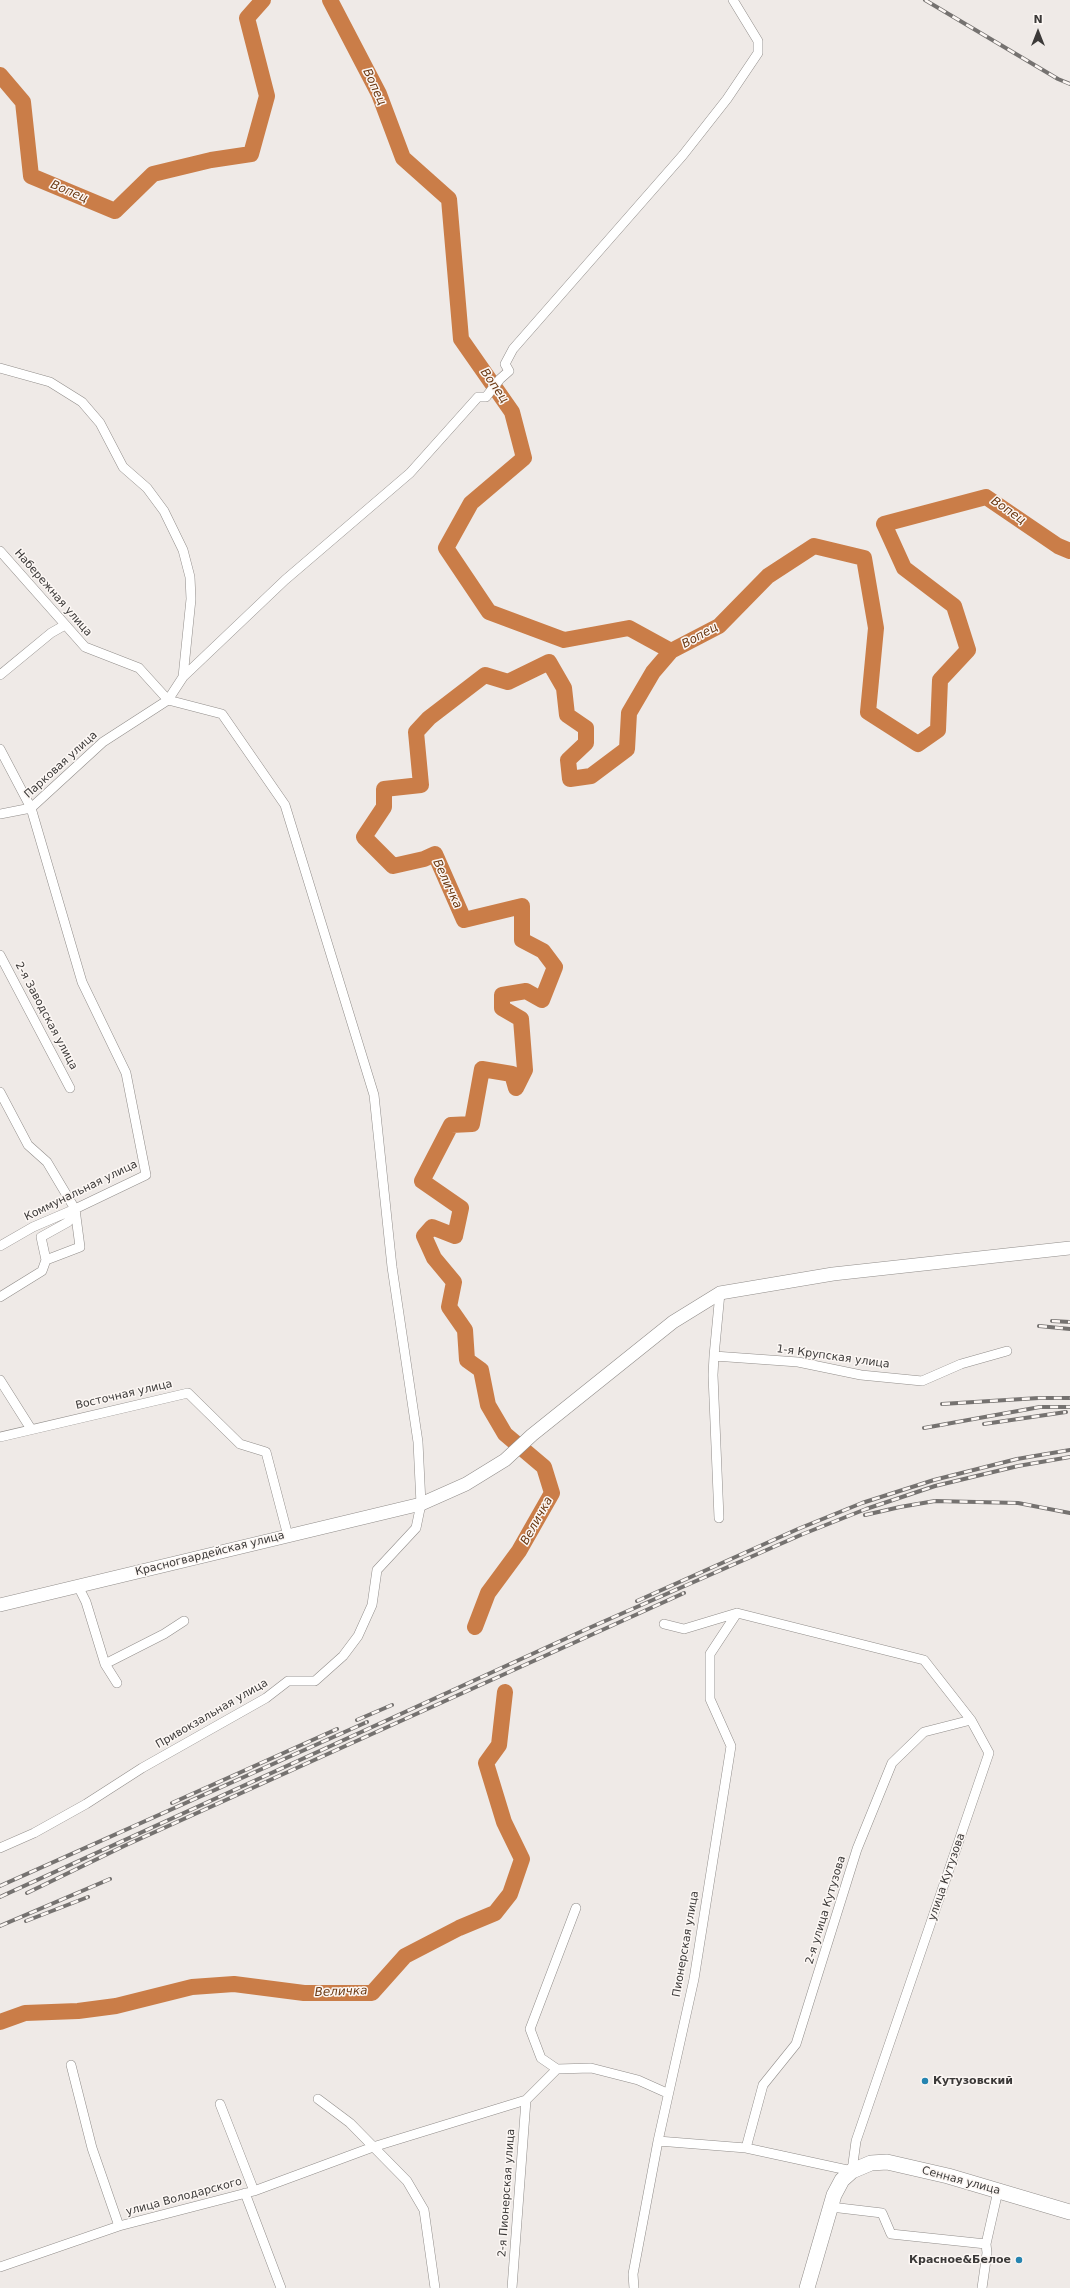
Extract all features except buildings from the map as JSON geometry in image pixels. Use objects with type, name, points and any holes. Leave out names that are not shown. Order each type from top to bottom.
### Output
[{"type":"main road","name":"Сенная улица","points":[[852,2171],[871,2163],[887,2162],[948,2176],[1070,2212]]},
{"type":"main road","points":[[807,2288],[831,2206],[842,2180],[852,2171]]},
{"type":"street","points":[[182,677],[285,580],[410,473],[478,397],[486,397],[500,379],[509,371],[505,364],[513,349],[683,155],[727,99],[758,54],[758,41],[733,0]]},
{"type":"street","name":"Парковая улица","points":[[0,368],[50,382],[82,402],[100,423],[123,467],[147,488],[164,512],[182,550],[190,577],[191,600],[182,677],[168,700],[103,742],[30,808],[82,982],[126,1073]]},
{"type":"street","name":"Набережная улица","points":[[0,550],[85,647],[139,668],[168,700]]},
{"type":"street","points":[[0,675],[51,633],[65,625]]},
{"type":"street","name":"Привокзальная улица","points":[[0,1848],[34,1833],[86,1804],[142,1768],[266,1698],[288,1681],[316,1681],[343,1656],[358,1636],[372,1605],[377,1570],[416,1528],[421,1504],[418,1442],[392,1267],[374,1095],[285,805],[222,714],[168,700]]},
{"type":"street","points":[[0,749],[30,808],[0,814]]},
{"type":"street","name":"2-я Заводская улица","points":[[0,955],[70,1088]]},
{"type":"street","name":"Коммунальная улица","points":[[0,1246],[33,1227],[76,1209],[146,1175],[126,1073]]},
{"type":"street","points":[[0,1092],[28,1145],[48,1162],[76,1209],[80,1247],[46,1260]]},
{"type":"street","points":[[0,1297],[42,1271],[46,1260],[41,1237],[68,1222],[76,1209]]},
{"type":"street","points":[[719,1518],[713,1376],[720,1293],[833,1274],[1070,1248]]},
{"type":"street","name":"Красногвардейская улица","points":[[0,1605],[421,1504],[466,1484],[505,1460],[532,1435],[673,1322],[720,1293]]},
{"type":"street","name":"1-я Крупская улица","points":[[714,1356],[798,1362],[861,1375],[922,1381],[961,1364],[1007,1351]]},
{"type":"street","points":[[0,1380],[30,1429]]},
{"type":"street","name":"Восточная улица","points":[[0,1437],[188,1393],[240,1444],[266,1452],[288,1536]]},
{"type":"street","points":[[78,1586],[86,1602],[105,1664],[117,1682]]},
{"type":"street","points":[[664,1624],[684,1628],[737,1613]]},
{"type":"street","name":"улица Кутузова","points":[[737,1613],[924,1660],[971,1720],[989,1753],[856,2141],[852,2171]]},
{"type":"street","name":"Пионерская улица","points":[[634,2288],[633,2274],[667,2093],[694,1979],[731,1746],[710,1699],[710,1654],[737,1613]]},
{"type":"street","points":[[105,1664],[164,1634],[184,1621]]},
{"type":"street","name":"2-я улица Кутузова","points":[[746,2148],[762,2085],[796,2044],[857,1849],[892,1763],[924,1732],[971,1720]]},
{"type":"street","points":[[576,1908],[530,2029],[541,2058],[557,2069],[591,2068],[638,2080],[667,2093]]},
{"type":"street","points":[[71,2065],[92,2148],[119,2226]]},
{"type":"street","name":"улица Володарского","points":[[0,2267],[119,2226],[250,2192],[373,2147],[526,2100],[557,2069]]},
{"type":"street","points":[[318,2100],[350,2123],[408,2181],[424,2210],[435,2288]]},
{"type":"street","name":"2-я Пионерская улица","points":[[512,2288],[526,2100]]},
{"type":"street","points":[[220,2104],[281,2288]]},
{"type":"street","points":[[658,2141],[746,2148],[852,2171]]},
{"type":"street","points":[[982,2288],[987,2253],[986,2244],[998,2191]]},
{"type":"street","points":[[831,2206],[882,2213],[891,2234],[986,2244]]},
{"type":"waterway","name":"Вопец","points":[[0,75],[23,102],[31,176],[115,211],[153,174],[211,160],[251,154],[267,96],[247,18],[263,0]]},
{"type":"waterway","name":"Вопец","points":[[330,0],[379,94],[403,158],[449,199],[461,339],[512,412],[524,458],[471,503],[446,548],[489,612],[564,640],[629,628],[671,651],[719,626],[768,576],[814,546],[864,558],[876,628],[868,712],[918,744],[938,730],[940,680],[968,650],[954,606],[904,568],[884,524],[986,497],[1058,546],[1070,551]]},
{"type":"waterway","name":"Величка","points":[[475,1627],[488,1593],[519,1551],[552,1493],[544,1467],[505,1434],[488,1405],[481,1370],[467,1360],[465,1330],[449,1307],[454,1282],[434,1258],[424,1236],[432,1227],[455,1236],[461,1208],[422,1181],[451,1125],[472,1124],[482,1069],[512,1074],[516,1088],[525,1070],[521,1019],[502,1008],[502,995],[526,991],[542,1000],[555,967],[543,951],[522,940],[522,906],[464,920],[435,854],[424,859],[393,866],[364,837],[384,807],[384,789],[421,785],[416,732],[429,718],[485,675],[508,682],[549,662],[564,688],[567,715],[586,728],[586,743],[568,760],[570,779],[591,776],[627,749],[629,713],[653,672],[671,651]]},
{"type":"waterway","name":"Величка","points":[[0,2022],[25,2013],[78,2011],[116,2006],[192,1987],[234,1984],[304,1993],[372,1993],[405,1956],[459,1928],[495,1913],[510,1894],[522,1859],[504,1822],[486,1763],[499,1745],[505,1692]]},
{"type":"railway","points":[[925,0],[1058,79],[1070,84]]},
{"type":"railway","points":[[1052,1321],[1070,1322]]},
{"type":"railway","points":[[1039,1326],[1070,1329]]},
{"type":"railway","points":[[942,1404],[1039,1398],[1070,1398]]},
{"type":"railway","points":[[924,1428],[1040,1407],[1070,1407]]},
{"type":"railway","points":[[984,1424],[1066,1412]]},
{"type":"railway","points":[[637,1601],[798,1529],[862,1503],[934,1480],[1017,1459],[1070,1450]]},
{"type":"railway","points":[[0,1897],[589,1628],[803,1534],[866,1509],[935,1486],[1018,1466],[1070,1457]]},
{"type":"railway","points":[[865,1515],[935,1501],[1018,1503],[1070,1513]]},
{"type":"railway","points":[[27,1893],[124,1846],[684,1593]]},
{"type":"railway","points":[[357,1720],[392,1705]]},
{"type":"railway","points":[[0,1886],[367,1722]]},
{"type":"railway","points":[[172,1803],[337,1729]]},
{"type":"railway","points":[[0,1926],[110,1879]]},
{"type":"railway","points":[[26,1921],[88,1897]]},
{"type":"place","name":"Кутузовский","points":[[925,2081]]},
{"type":"place","name":"Красное&Белое","points":[[1019,2260]]}]
